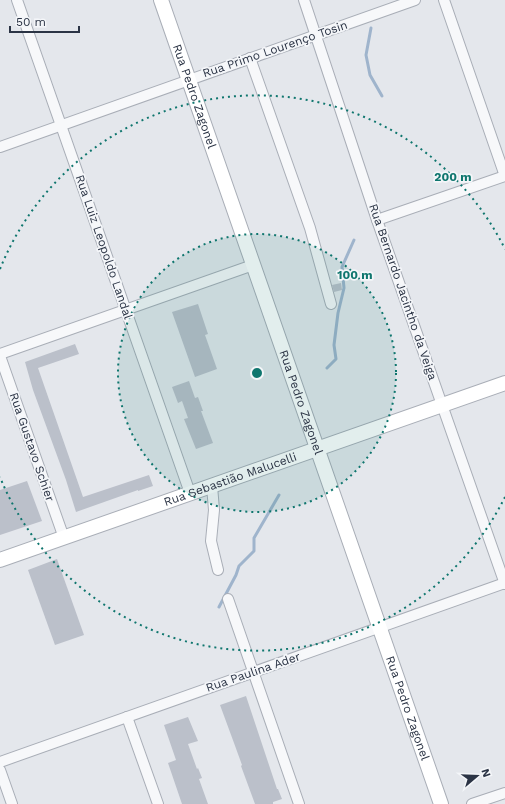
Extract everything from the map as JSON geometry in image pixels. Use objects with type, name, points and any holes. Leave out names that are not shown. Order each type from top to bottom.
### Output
[{"type":"street","name":"Rua Luiz Leopoldo Landal","points":[[18,0],[190,494]]},
{"type":"street","name":"Rua Pedro Zagonel","points":[[161,0],[441,804]]},
{"type":"street","name":"Rua Bernardo Jacintho da Veiga","points":[[304,0],[377,220],[505,583]]},
{"type":"street","name":"Rua Primo Lourenço Tosin","points":[[0,147],[415,0]]},
{"type":"street","points":[[377,220],[505,176],[444,0]]},
{"type":"street","points":[[250,58],[310,228],[332,304]]},
{"type":"street","points":[[0,355],[253,265]]},
{"type":"street","name":"Rua Gustavo Schier","points":[[0,355],[64,538]]},
{"type":"street","name":"Rua Sebastião Malucelli","points":[[0,560],[505,383]]},
{"type":"street","points":[[212,486],[214,510],[211,541],[218,570]]},
{"type":"street","name":"Rua Paulina Ader","points":[[0,762],[505,583]]},
{"type":"street","points":[[228,599],[299,804]]},
{"type":"street","points":[[127,716],[158,804]]},
{"type":"street","points":[[0,770],[12,804]]},
{"type":"street","points":[[472,804],[505,793]]},
{"type":"building","points":[[341,283],[342,290],[334,292],[332,285]]},
{"type":"building","points":[[198,304],[208,334],[205,335],[217,369],[195,377],[172,312]]},
{"type":"building","points":[[75,344],[79,354],[38,368],[83,497],[149,475],[153,486],[76,512],[66,480],[33,390],[25,362]]},
{"type":"building","points":[[189,381],[195,398],[198,397],[203,411],[201,411],[213,443],[196,449],[184,419],[188,418],[182,401],[178,403],[172,387]]},
{"type":"building","points":[[27,481],[42,521],[0,535],[0,490]]},
{"type":"building","points":[[57,559],[84,635],[55,645],[28,570]]},
{"type":"building","points":[[246,696],[277,789],[282,799],[273,802],[273,804],[255,804],[220,705]]},
{"type":"building","points":[[188,717],[198,741],[188,744],[202,778],[199,779],[208,804],[182,804],[168,763],[176,760],[164,725]]},
{"type":"waterway","points":[[371,28],[366,55],[370,75],[382,96]]},
{"type":"waterway","points":[[327,368],[336,359],[334,345],[338,313],[344,288],[342,267],[354,240]]},
{"type":"waterway","points":[[219,607],[236,575],[239,566],[254,551],[254,538],[279,495]]}]
